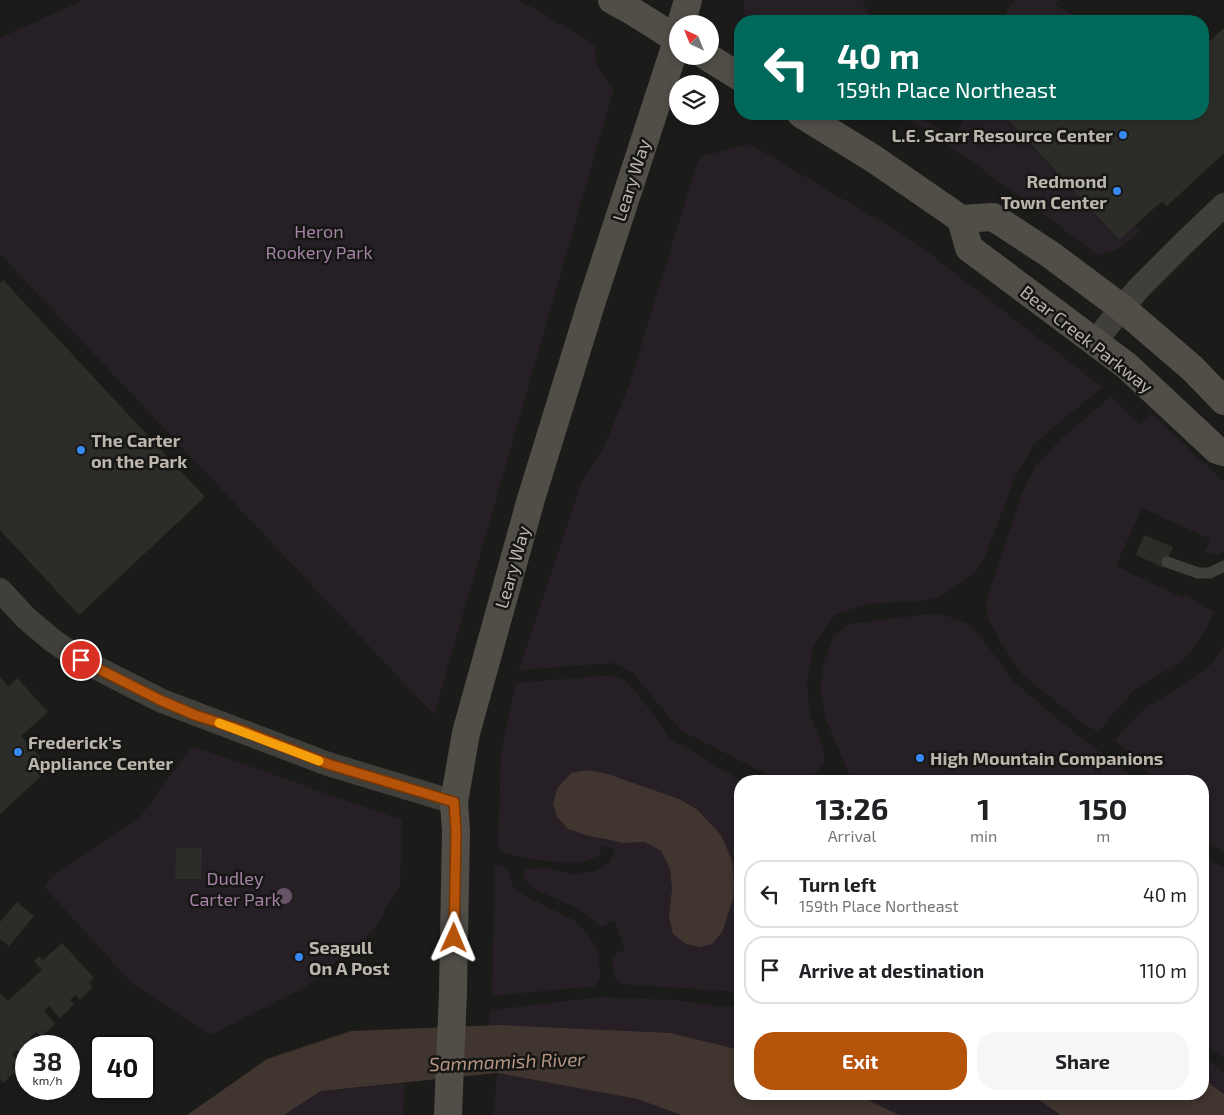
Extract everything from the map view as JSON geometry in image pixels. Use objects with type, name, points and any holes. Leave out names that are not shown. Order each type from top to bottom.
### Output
[{"type":"street","points":[[612,0],[669,34]]},
{"type":"street","points":[[684,15],[688,0]]},
{"type":"street","name":"Leary Way","points":[[448,1115],[453,992],[456,831],[454,802],[466,733],[529,508],[592,302],[669,64]]},
{"type":"street","points":[[719,64],[734,72]]},
{"type":"street","points":[[810,120],[874,159],[961,219],[993,217],[1086,280],[1192,368],[1224,401]]},
{"type":"street","points":[[1095,341],[1138,289],[1224,205]]},
{"type":"street","name":"Bear Creek Parkway","points":[[961,219],[969,248],[1127,366],[1217,450],[1224,452]]},
{"type":"street","points":[[0,590],[26,618],[52,640],[81,660],[162,701],[328,764],[454,802]]},
{"type":"lane","points":[[1166,562],[1198,573],[1210,573],[1224,566]]},
{"type":"green space","name":"Heron Rookery Park","points":[[83,0],[519,0],[596,45],[595,58],[599,69],[614,88],[434,715],[0,254],[0,38]]},
{"type":"green space","points":[[744,0],[862,0],[869,15],[746,15]]},
{"type":"green space","points":[[1015,0],[1058,0],[1054,4],[1073,15],[1005,15],[1010,4]]},
{"type":"green space","points":[[910,120],[924,120],[955,138],[962,120],[1008,120],[1118,240],[1136,225],[1141,229],[1116,250],[1104,254],[1096,254]]},
{"type":"green space","points":[[750,144],[912,240],[1102,387],[1035,443],[1016,475],[985,557],[978,569],[954,588],[937,598],[914,602],[870,603],[834,615],[813,646],[807,687],[810,715],[823,748],[824,762],[816,772],[807,775],[768,775],[680,730],[632,672],[612,663],[519,670],[581,483],[605,445],[630,382],[699,157]]},
{"type":"green space","points":[[1111,396],[1139,425],[1151,413],[1224,482],[1224,552],[1217,555],[1204,553],[1210,539],[1142,508],[1116,566],[1183,598],[1185,595],[1215,612],[1199,641],[1182,661],[1134,690],[1098,732],[1077,719],[1023,675],[999,639],[988,618],[986,602],[1021,495],[1036,465],[1065,435]]},
{"type":"green space","points":[[937,613],[966,622],[986,643],[1010,678],[1057,719],[1130,775],[849,775],[825,717],[820,690],[824,661],[833,637],[849,624]]},
{"type":"green space","points":[[1224,646],[1224,852],[1209,843],[1209,775],[1150,775],[1115,740],[1145,708],[1181,686],[1213,663]]},
{"type":"green space","points":[[613,675],[625,680],[639,695],[670,738],[734,777],[734,878],[734,992],[620,984],[614,976],[612,959],[617,953],[625,950],[615,921],[601,927],[581,910],[530,887],[522,875],[525,869],[547,868],[575,875],[595,871],[610,862],[615,849],[603,846],[599,856],[586,861],[573,862],[525,858],[504,852],[498,848],[501,753],[516,683]],"holes":[[[588,770],[629,781],[680,800],[697,809],[709,821],[725,843],[732,866],[734,878],[728,917],[669,917],[672,889],[670,869],[661,851],[645,842],[622,843],[592,837],[557,817],[553,803],[558,787],[571,773]]]},
{"type":"green space","name":"Dudley Carter Park","points":[[192,746],[402,820],[400,886],[372,932],[305,987],[210,1035],[132,983],[45,888],[50,878],[140,817]]},
{"type":"green space","points":[[1209,859],[1224,868],[1224,1058],[1209,1048]]},
{"type":"green space","points":[[499,865],[508,870],[513,888],[573,920],[589,936],[598,953],[600,976],[595,986],[492,996],[495,866]]},
{"type":"green space","points":[[600,997],[675,1000],[718,1006],[734,1006],[734,1053],[501,1025],[489,1026],[491,1010]]},
{"type":"green space","points":[[1209,1061],[1224,1072],[1224,1094],[1209,1083]]},
{"type":"green space","points":[[497,1073],[637,1099],[681,1115],[494,1115]]},
{"type":"green space","points":[[405,1083],[403,1115],[284,1115],[321,1091]]},
{"type":"green space","points":[[860,1100],[1039,1100],[1061,1115],[895,1115]]},
{"type":"water","points":[[588,770],[608,774],[679,799],[697,809],[721,835],[732,860],[733,900],[722,932],[712,944],[700,947],[686,944],[673,934],[669,917],[672,889],[670,869],[661,851],[645,842],[622,843],[592,837],[568,829],[557,817],[553,803],[558,787],[571,773]]},
{"type":"water","name":"Sammamish River","points":[[500,1025],[670,1033],[734,1049],[734,1100],[868,1100],[899,1115],[681,1115],[637,1099],[497,1073],[321,1091],[284,1115],[187,1115],[267,1059],[351,1031]]},
{"type":"water","points":[[1209,1083],[1224,1094],[1224,1115],[1061,1115],[1039,1100],[1209,1100]]},
{"type":"building","name":"L.E. Scarr Resource Center","points":[[1224,28],[1224,153],[1167,206],[1162,201],[1119,240],[1009,120],[1209,120],[1209,42]]},
{"type":"building","name":"The Carter on the Park","points":[[3,280],[205,497],[79,615],[0,530],[0,283]]},
{"type":"building","points":[[1144,535],[1173,547],[1164,568],[1136,555]]},
{"type":"building","name":"Frederick's Appliance Center","points":[[0,677],[9,687],[17,678],[48,712],[21,736],[50,768],[0,814]]},
{"type":"building","points":[[176,848],[202,848],[201,879],[175,879]]},
{"type":"building","points":[[17,902],[34,916],[9,946],[0,939],[0,922]]},
{"type":"building","points":[[62,943],[94,978],[89,983],[93,987],[80,1000],[76,995],[70,1000],[74,1005],[60,1018],[49,1006],[44,1011],[55,1024],[43,1035],[39,1035],[36,1032],[32,1035],[15,1035],[15,1052],[12,1055],[15,1058],[15,1064],[12,1066],[15,1072],[3,1083],[0,1079],[0,993],[8,1001],[42,970],[34,961],[39,956],[43,960]]},
{"type":"slow traffic","points":[[219,723],[319,761]]},
{"type":"place","name":"L.E. Scarr Resource Center","points":[[1123,135]]},
{"type":"place","name":"Redmond Town Center","points":[[1117,191]]},
{"type":"place","name":"The Carter on the Park","points":[[81,450]]},
{"type":"place","name":"Frederick's Appliance Center","points":[[18,752]]},
{"type":"place","name":"High Mountain Companions","points":[[920,758]]},
{"type":"place","name":"Seagull On A Post","points":[[299,957]]},
{"type":"route","points":[[81,660],[112,677],[195,715],[241,730],[328,764],[454,802],[456,831],[454,938]]}]
